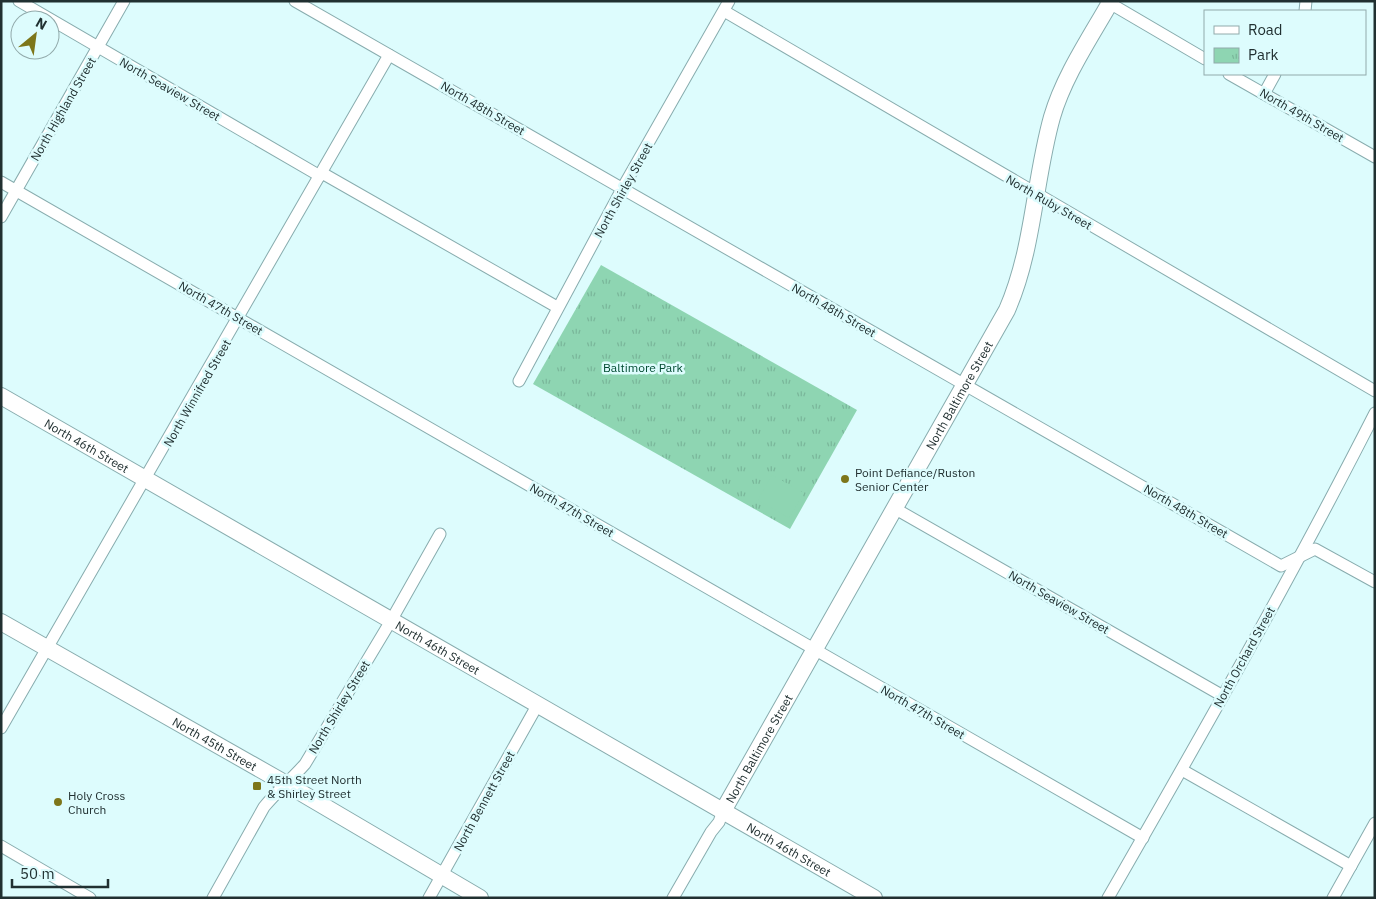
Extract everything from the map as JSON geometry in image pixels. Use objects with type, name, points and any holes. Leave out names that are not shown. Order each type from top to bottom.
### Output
[{"type":"street","name":"North Seaview Street","points":[[19,1],[321,175],[557,307]]},
{"type":"street","name":"North Highland Street","points":[[1,217],[124,1]]},
{"type":"street","name":"North 48th Street","points":[[295,1],[1281,566],[1315,549],[1375,582]]},
{"type":"street","points":[[1109,2],[1204,58]]},
{"type":"street","name":"North Baltimore Street","points":[[673,898],[711,832],[719,822],[723,810],[1001,322],[1023,268],[1048,134],[1058,98],[1109,2]]},
{"type":"street","name":"North Ruby Street","points":[[726,6],[1038,195],[1375,391]]},
{"type":"street","name":"North Shirley Street","points":[[519,381],[622,189],[726,6]]},
{"type":"street","name":"North Winnifred Street","points":[[1,728],[239,319],[389,55]]},
{"type":"street","name":"North 49th Street","points":[[1231,75],[1375,157]]},
{"type":"street","points":[[1264,94],[1274,75]]},
{"type":"street","name":"North 47th Street","points":[[1,182],[1143,838]]},
{"type":"street","name":"North 46th Street","points":[[1,396],[874,898]]},
{"type":"street","name":"North Orchard Street","points":[[1108,898],[1223,696],[1375,413]]},
{"type":"street","name":"North Seaview Street","points":[[894,508],[1223,696]]},
{"type":"street","name":"North Shirley Street","points":[[212,898],[264,806],[288,784],[305,764],[392,620],[440,534]]},
{"type":"street","name":"North 45th Street","points":[[1,622],[288,784],[480,898]]},
{"type":"street","name":"North Bennett Street","points":[[429,898],[538,704]]},
{"type":"street","points":[[1182,770],[1351,866]]},
{"type":"street","points":[[1334,898],[1375,824]]},
{"type":"street","points":[[1,846],[90,898]]},
{"type":"green space","name":"Baltimore Park","points":[[601,265],[857,410],[790,529],[533,384]]},
{"type":"green space","points":[[772,475],[804,493],[789,518],[758,500]]},
{"type":"place","name":"Point Defiance/Ruston Senior Center","points":[[845,479]]},
{"type":"place","name":"45th Street North & Shirley Street","points":[[257,786]]},
{"type":"place","name":"Holy Cross Church","points":[[58,802]]}]
